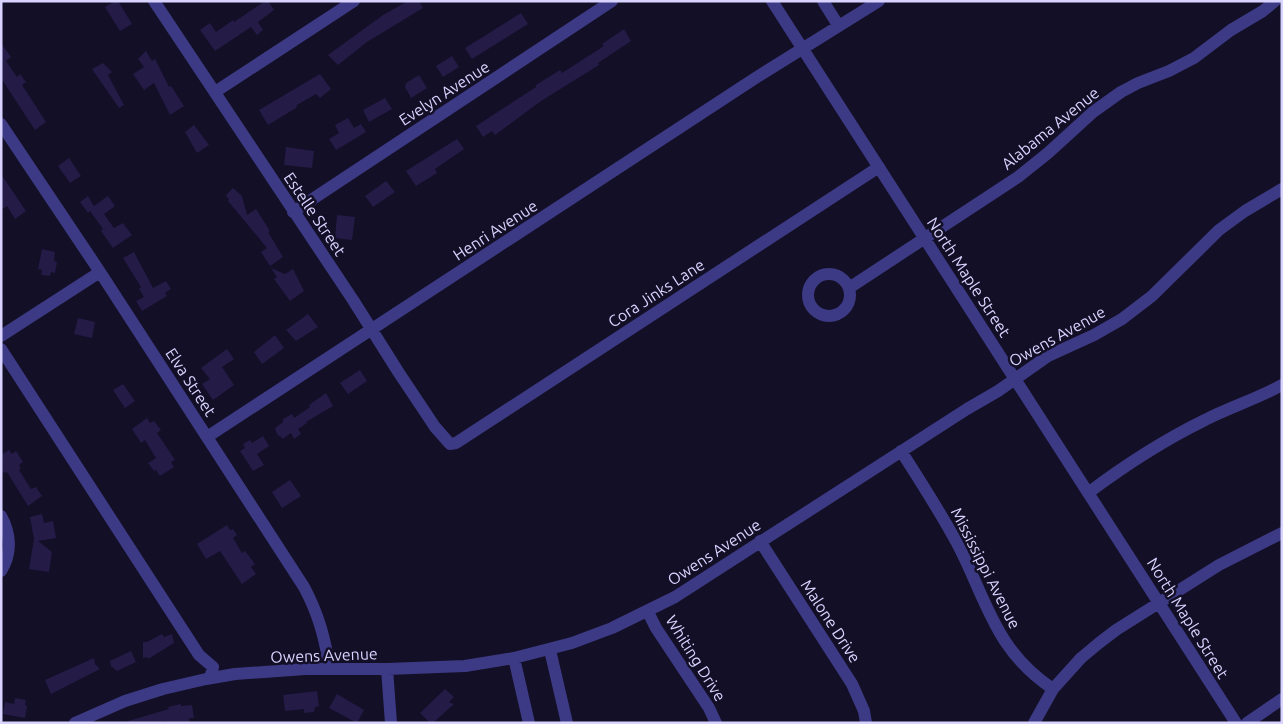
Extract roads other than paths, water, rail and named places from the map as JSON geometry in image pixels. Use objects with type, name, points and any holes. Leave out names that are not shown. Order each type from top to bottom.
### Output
[{"type":"street","name":"Estelle Street","points":[[154,1],[435,427],[450,444]]},
{"type":"street","points":[[215,92],[354,1]]},
{"type":"street","name":"Evelyn Avenue","points":[[293,212],[612,1]]},
{"type":"street","name":"North Maple Street","points":[[772,1],[801,49],[1236,723]]},
{"type":"street","points":[[823,1],[838,25]]},
{"type":"street","name":"Henri Avenue","points":[[207,437],[801,49],[879,1]]},
{"type":"street","name":"Alabama Avenue","points":[[849,288],[1018,177],[1048,153],[1092,112],[1138,83],[1169,71],[1194,58],[1231,30],[1263,11],[1275,1]]},
{"type":"street","name":"Elva Street","points":[[1,124],[100,272],[313,603],[326,648],[329,669]]},
{"type":"street","name":"Cora Jinks Lane","points":[[450,444],[456,443],[878,167]]},
{"type":"street","name":"Owens Avenue","points":[[75,723],[125,701],[163,689],[210,678],[305,669],[387,669],[465,666],[550,650],[612,628],[648,612],[675,597],[901,451],[998,391],[1048,356],[1094,335],[1122,319],[1152,296],[1220,230],[1245,211],[1282,189]]},
{"type":"street","points":[[1,336],[100,272]]},
{"type":"street","points":[[1,350],[199,655],[213,667],[210,678]]},
{"type":"street","points":[[1088,493],[1182,432],[1207,419],[1260,397],[1282,385]]},
{"type":"street","name":"Mississippi Avenue","points":[[901,451],[946,521],[1001,637],[1023,665],[1053,689]]},
{"type":"street","points":[[1,516],[8,530],[10,541],[8,556],[1,571]]},
{"type":"street","points":[[1034,723],[1053,689],[1081,658],[1099,643],[1159,602],[1219,565],[1282,533]]},
{"type":"street","name":"Malone Drive","points":[[760,541],[852,684],[864,712],[866,723]]},
{"type":"street","name":"Whiting Drive","points":[[648,612],[656,628],[709,708],[716,723]]},
{"type":"street","points":[[550,650],[567,723]]},
{"type":"street","points":[[514,658],[529,723]]},
{"type":"street","points":[[387,669],[391,723]]},
{"type":"street","points":[[1247,723],[1282,699]]}]
